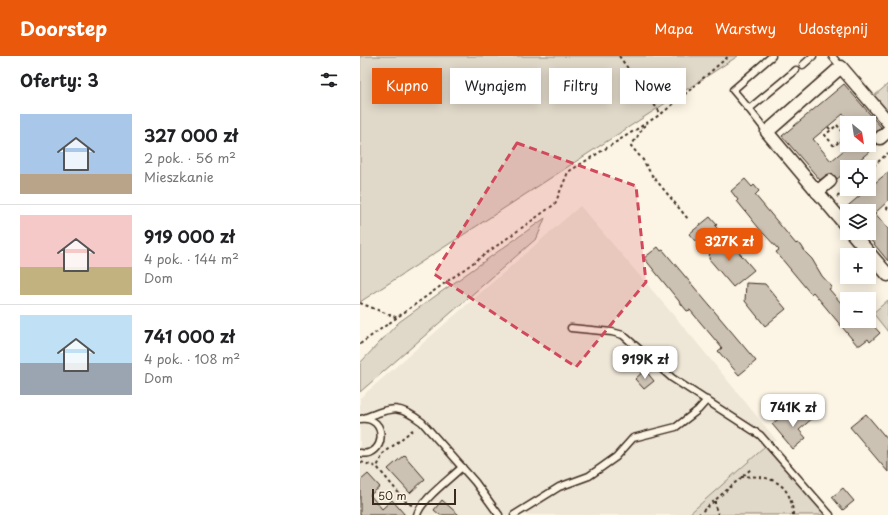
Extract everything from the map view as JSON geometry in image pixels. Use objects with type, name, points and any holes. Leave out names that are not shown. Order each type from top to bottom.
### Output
[{"type":"street","points":[[840,219],[767,132],[841,67],[888,122]]},
{"type":"street","points":[[817,192],[830,181]]},
{"type":"street","points":[[860,240],[884,261],[888,275]]},
{"type":"lane","points":[[767,132],[733,90],[772,56]]},
{"type":"lane","points":[[803,65],[814,56]]},
{"type":"lane","points":[[832,56],[841,67]]},
{"type":"lane","points":[[749,109],[796,70]]},
{"type":"lane","points":[[571,328],[612,332],[623,335],[672,378],[760,435],[830,515]]},
{"type":"lane","points":[[514,515],[559,487],[589,476],[616,457],[633,438],[676,426],[698,410],[707,400]]},
{"type":"lane","points":[[362,419],[389,409],[401,409],[413,415],[422,422],[475,482],[499,515]]},
{"type":"lane","points":[[360,453],[369,453],[375,450],[381,440],[379,428],[375,423],[362,419]]},
{"type":"lane","points":[[418,512],[425,501],[462,467]]},
{"type":"path","points":[[621,56],[661,114]]},
{"type":"path","points":[[360,344],[555,204],[568,172],[661,114],[729,56]]},
{"type":"path","points":[[646,124],[631,146],[643,160],[651,174],[688,219]]},
{"type":"path","points":[[840,129],[837,125],[825,135],[834,146],[840,141]]},
{"type":"path","points":[[876,164],[888,153]]},
{"type":"path","points":[[360,303],[398,318]]},
{"type":"path","points":[[377,467],[383,454],[422,422]]},
{"type":"path","points":[[360,462],[377,467],[407,503],[418,512]]},
{"type":"path","points":[[698,515],[751,468]]},
{"type":"path","points":[[741,478],[754,476],[764,477],[779,484],[790,498],[793,515]]},
{"type":"path","points":[[715,500],[718,515]]},
{"type":"highlighted area","points":[[517,143],[636,186],[646,282],[576,367],[434,274]]},
{"type":"shaded area","points":[[360,56],[738,56],[686,90],[686,68],[620,68],[620,104],[664,104],[360,302]]},
{"type":"shaded area","points":[[888,84],[888,113],[874,96]]},
{"type":"shaded area","points":[[580,206],[693,338],[777,441],[771,441],[688,515],[360,515],[360,398]]},
{"type":"shaded area","points":[[545,218],[537,238],[360,392],[360,363],[399,322]]},
{"type":"shaded area","points":[[888,300],[888,332],[876,317],[876,310]]},
{"type":"shaded area","points":[[765,447],[826,515],[688,515]]},
{"type":"building","points":[[844,84],[872,116],[845,116],[843,114],[813,139],[831,161],[842,152],[869,152],[859,160],[840,160],[840,177],[837,179],[833,174],[829,174],[820,180],[782,136]]},
{"type":"building","points":[[876,121],[881,127],[876,133]]},
{"type":"building","points":[[888,172],[888,201],[876,212],[876,204],[850,204],[860,196],[876,196],[876,182]]},
{"type":"building","points":[[745,179],[752,187],[754,185],[759,191],[755,195],[796,244],[801,245],[812,259],[822,276],[832,287],[829,289],[840,302],[840,325],[813,292],[811,294],[776,252],[779,250],[762,232],[737,201],[738,200],[731,191]]},
{"type":"building","points":[[876,214],[888,229],[888,261],[871,240],[876,240]]},
{"type":"building","points":[[710,217],[717,225],[715,226],[719,230],[701,245],[689,234]]},
{"type":"building","points":[[711,240],[730,242],[754,270],[733,287],[709,259]]},
{"type":"building","points":[[658,247],[661,251],[663,250],[756,361],[739,375],[718,351],[722,348],[690,310],[687,311],[644,258]]},
{"type":"building","points":[[746,283],[765,284],[786,309],[765,326],[745,301]]},
{"type":"building","points":[[843,328],[875,328],[880,333],[870,342],[868,339],[860,345],[857,345]]},
{"type":"building","points":[[645,370],[654,381],[644,389],[635,379]]},
{"type":"building","points":[[807,408],[814,417],[799,430],[806,438],[793,449],[772,424],[786,413],[792,422]]},
{"type":"building","points":[[866,414],[888,440],[888,472],[850,427]]},
{"type":"building","points":[[404,455],[425,479],[410,493],[388,469]]},
{"type":"building","points":[[368,474],[380,487],[370,495],[382,509],[392,500],[405,515],[360,515],[360,481]]},
{"type":"building","points":[[843,488],[854,501],[843,510],[832,497]]},
{"type":"building","points":[[442,500],[459,515],[440,515],[434,510]]}]
